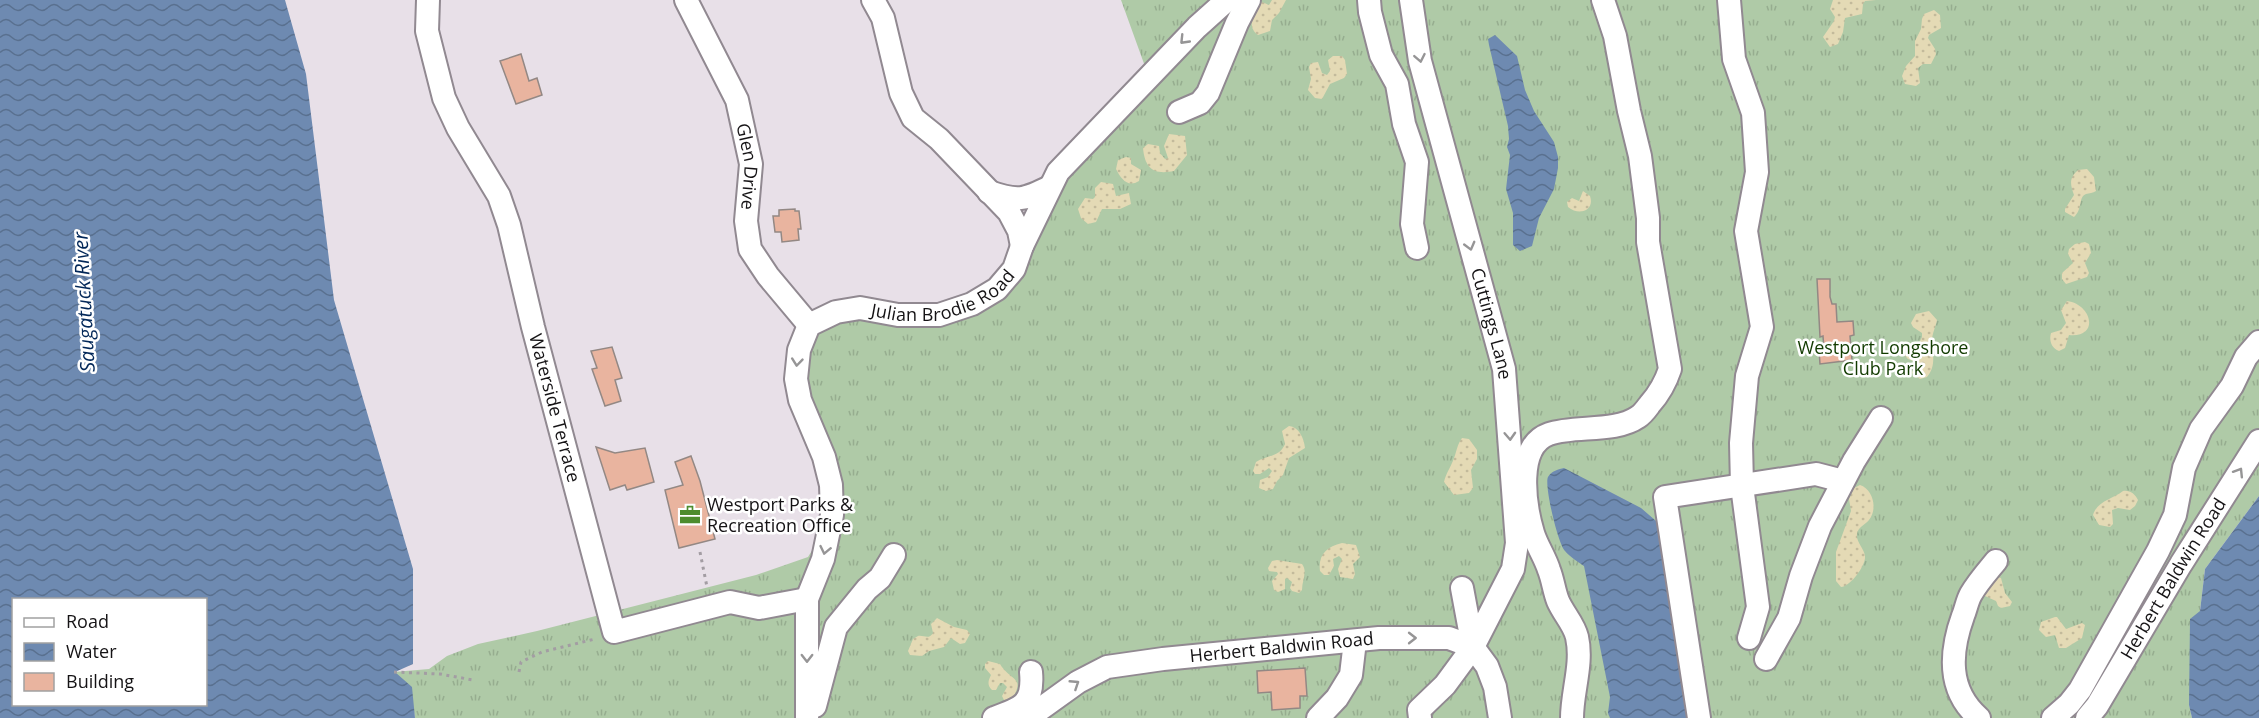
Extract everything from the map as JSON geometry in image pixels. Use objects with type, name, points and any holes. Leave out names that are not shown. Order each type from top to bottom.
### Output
[{"type":"street","name":"Waterside Terrace","points":[[428,0],[427,31],[444,98],[458,128],[499,196],[508,225],[614,632]]},
{"type":"street","name":"Glen Drive","points":[[686,0],[737,99],[751,164],[746,221],[750,249],[768,276],[809,325]]},
{"type":"street","points":[[873,0],[883,18],[901,93],[913,118],[939,139],[1010,212],[1019,231],[1022,246]]},
{"type":"street","name":"Julian Brodie Road","points":[[809,325],[836,312],[860,308],[898,315],[939,315],[972,304],[997,289],[1014,269],[1022,246],[1058,172],[1197,27],[1227,0]]},
{"type":"street","points":[[1179,112],[1200,103],[1208,93],[1249,0]]},
{"type":"street","points":[[1369,0],[1381,55],[1397,84],[1404,124],[1417,162],[1412,224],[1416,248]]},
{"type":"street","name":"Cuttings Lane","points":[[1411,0],[1420,61],[1504,369],[1517,543],[1513,568],[1473,647],[1445,685],[1419,710],[1420,718]]},
{"type":"street","points":[[1572,718],[1578,666],[1576,633],[1556,597],[1550,571],[1533,534],[1527,507],[1525,482],[1528,458],[1534,445],[1542,437],[1556,432],[1626,423],[1639,417],[1654,400],[1670,369],[1648,242],[1648,218],[1640,156],[1615,36],[1603,0]]},
{"type":"street","points":[[1729,0],[1734,59],[1753,113],[1756,172],[1746,231],[1762,327],[1747,376],[1741,443],[1742,486],[1758,607],[1749,638]]},
{"type":"street","points":[[989,192],[1007,198],[1027,198],[1050,187]]},
{"type":"street","points":[[806,717],[807,599],[823,559],[832,514],[831,485],[824,457],[800,400],[796,380],[799,350],[809,325]]},
{"type":"street","points":[[2053,718],[2080,690],[2139,586],[2175,515],[2184,468],[2201,429],[2232,386],[2246,357],[2259,342]]},
{"type":"street","points":[[1767,659],[1789,618],[1801,576],[1820,526],[1843,481],[1881,418]]},
{"type":"street","name":"Herbert Baldwin Road","points":[[2087,718],[2097,706],[2181,564],[2259,441]]},
{"type":"street","points":[[1700,718],[1665,497],[1816,474],[1843,481]]},
{"type":"street","points":[[806,717],[814,707],[836,627],[867,589],[880,578],[894,555]]},
{"type":"street","points":[[1979,718],[1955,681],[1952,667],[1954,645],[1970,596],[1996,561]]},
{"type":"street","points":[[1462,588],[1473,647],[1487,666],[1495,687],[1500,718]]},
{"type":"street","points":[[614,632],[730,602],[759,608],[807,599]]},
{"type":"street","name":"Herbert Baldwin Road","points":[[1028,718],[1077,682],[1107,667],[1163,659],[1355,640],[1449,638],[1473,647]]},
{"type":"street","points":[[1318,718],[1337,698],[1351,675],[1355,640]]},
{"type":"street","points":[[994,718],[1021,707],[1028,699],[1033,688],[1031,672]]},
{"type":"path","points":[[700,552],[711,606]]},
{"type":"path","points":[[519,672],[521,662],[542,652],[603,637],[614,632]]},
{"type":"path","points":[[394,672],[440,674],[472,680]]},
{"type":"green space","name":"Westport Longshore Club Park","points":[[1121,0],[2259,0],[2259,496],[2205,569],[2189,704],[2192,718],[415,718],[413,706],[394,672],[429,669],[447,656],[478,644],[756,575],[808,557],[833,516],[805,384],[802,357],[817,329],[833,319],[970,316],[1062,180],[1151,83]]},
{"type":"sand","points":[[1272,0],[1286,0],[1272,20],[1270,31],[1258,35],[1252,25],[1257,5],[1262,2],[1269,5]]},
{"type":"sand","points":[[1833,0],[1876,0],[1865,1],[1862,14],[1845,18],[1838,44],[1830,47],[1823,37],[1834,21],[1835,17],[1830,9]]},
{"type":"sand","points":[[1934,10],[1940,15],[1941,28],[1928,38],[1936,54],[1931,64],[1923,64],[1918,68],[1920,83],[1916,86],[1905,84],[1902,76],[1906,66],[1915,56],[1915,41],[1921,29],[1922,19],[1924,14]]},
{"type":"sand","points":[[1333,56],[1342,56],[1345,60],[1347,74],[1344,78],[1330,84],[1322,99],[1315,98],[1308,90],[1311,79],[1309,67],[1311,63],[1318,62],[1322,73],[1327,75],[1330,71],[1328,60]]},
{"type":"sand","points":[[1169,134],[1185,136],[1187,155],[1174,171],[1156,171],[1148,166],[1143,148],[1148,144],[1159,146],[1160,153],[1165,159],[1168,158],[1164,146]]},
{"type":"sand","points":[[1131,158],[1131,164],[1141,170],[1139,181],[1135,183],[1125,181],[1116,169],[1118,160]]},
{"type":"sand","points":[[2087,169],[2094,177],[2096,191],[2084,196],[2074,217],[2065,212],[2074,195],[2072,179],[2078,170]]},
{"type":"sand","points":[[1101,182],[1113,184],[1116,196],[1129,193],[1131,204],[1120,209],[1102,209],[1096,222],[1088,224],[1081,218],[1078,209],[1085,198],[1095,197],[1095,188]]},
{"type":"sand","points":[[1583,191],[1590,196],[1590,205],[1585,210],[1572,210],[1568,207],[1567,202],[1572,198],[1579,201]]},
{"type":"sand","points":[[2085,242],[2089,244],[2091,253],[2085,263],[2089,273],[2087,277],[2066,284],[2062,279],[2062,273],[2073,263],[2068,254],[2069,249],[2075,244]]},
{"type":"sand","points":[[2067,301],[2076,303],[2082,308],[2087,314],[2089,326],[2079,335],[2069,335],[2065,348],[2059,351],[2052,346],[2050,336],[2051,333],[2061,330],[2066,323],[2061,310]]},
{"type":"sand","points":[[1929,311],[1937,320],[1932,338],[1933,363],[1927,377],[1920,379],[1912,373],[1916,362],[1905,356],[1906,351],[1918,345],[1922,337],[1922,333],[1911,323],[1916,314]]},
{"type":"sand","points":[[1289,426],[1296,428],[1305,448],[1289,458],[1283,475],[1273,489],[1266,491],[1259,488],[1260,480],[1268,477],[1272,471],[1269,468],[1260,474],[1255,474],[1253,471],[1256,462],[1277,454],[1283,448],[1285,444],[1282,431]]},
{"type":"sand","points":[[1462,438],[1469,439],[1477,450],[1477,459],[1471,470],[1473,488],[1469,493],[1454,495],[1444,482]]},
{"type":"sand","points":[[1860,485],[1871,495],[1874,505],[1872,516],[1857,534],[1865,560],[1853,579],[1841,587],[1836,581],[1836,552],[1851,511],[1849,499],[1854,488]]},
{"type":"sand","points":[[2123,491],[2135,496],[2138,500],[2135,506],[2130,510],[2118,508],[2112,510],[2113,524],[2110,527],[2099,525],[2093,515],[2095,510],[2102,503]]},
{"type":"sand","points":[[1342,543],[1356,545],[1360,557],[1353,564],[1355,574],[1353,579],[1340,577],[1338,569],[1342,559],[1339,556],[1333,559],[1334,566],[1329,575],[1324,575],[1320,571],[1320,560],[1324,552]]},
{"type":"sand","points":[[1272,561],[1302,564],[1304,567],[1302,590],[1299,593],[1292,591],[1290,588],[1292,582],[1287,578],[1285,589],[1278,592],[1274,590],[1272,581],[1278,574],[1269,571],[1268,568]]},
{"type":"sand","points":[[1997,577],[2001,578],[2005,593],[2012,602],[2010,606],[2001,608],[1996,601],[1985,596],[1984,593]]},
{"type":"sand","points":[[2055,617],[2066,629],[2082,623],[2085,625],[2082,638],[2066,648],[2059,648],[2055,635],[2046,637],[2039,630],[2041,622]]},
{"type":"sand","points":[[937,618],[954,627],[967,630],[970,634],[965,643],[960,644],[951,638],[944,647],[929,651],[922,656],[910,655],[908,651],[913,639],[918,636],[931,635],[933,633],[931,624]]},
{"type":"sand","points":[[988,661],[1000,664],[1017,682],[1016,692],[1012,699],[1004,700],[1002,696],[1007,687],[1003,683],[1000,683],[996,690],[990,688],[991,675],[985,668]]},
{"type":"water","name":"Saugatuck River","points":[[0,0],[285,0],[306,74],[334,300],[413,569],[413,664],[395,672],[412,687],[415,718],[0,718]]},
{"type":"water","points":[[1495,35],[1517,56],[1525,90],[1534,111],[1554,142],[1558,157],[1554,189],[1539,218],[1532,246],[1520,251],[1513,245],[1513,213],[1506,189],[1510,155],[1507,147],[1508,126],[1488,39]]},
{"type":"water","points":[[1564,468],[1641,508],[1663,527],[1689,718],[1610,718],[1608,713],[1610,697],[1584,566],[1569,555],[1562,546],[1550,502],[1548,477],[1553,472]]},
{"type":"water","points":[[2259,496],[2259,718],[2192,718],[2189,705],[2190,619],[2200,611],[2205,569]]},
{"type":"building","points":[[521,54],[529,81],[537,78],[542,95],[516,104],[500,61]]},
{"type":"building","points":[[779,210],[799,211],[801,229],[798,229],[799,240],[782,242],[781,232],[775,232],[773,216],[779,216]]},
{"type":"building","points":[[1817,279],[1830,279],[1830,297],[1832,304],[1836,304],[1837,322],[1853,321],[1854,335],[1850,336],[1852,360],[1820,364],[1819,350],[1824,349],[1823,336],[1820,337]]},
{"type":"building","points":[[612,347],[622,378],[615,380],[621,401],[605,406],[592,369],[597,368],[591,351]]},
{"type":"building","points":[[596,447],[615,453],[645,448],[654,482],[627,490],[625,485],[610,490]]},
{"type":"building","name":"Westport Parks & Recreation Office","points":[[691,456],[715,539],[679,548],[665,490],[683,485],[675,462]]},
{"type":"building","points":[[1305,668],[1307,696],[1300,696],[1300,708],[1272,710],[1271,692],[1258,693],[1257,671]]},
{"type":"place","name":"Westport Parks & Recreation Office","points":[[690,515]]}]
